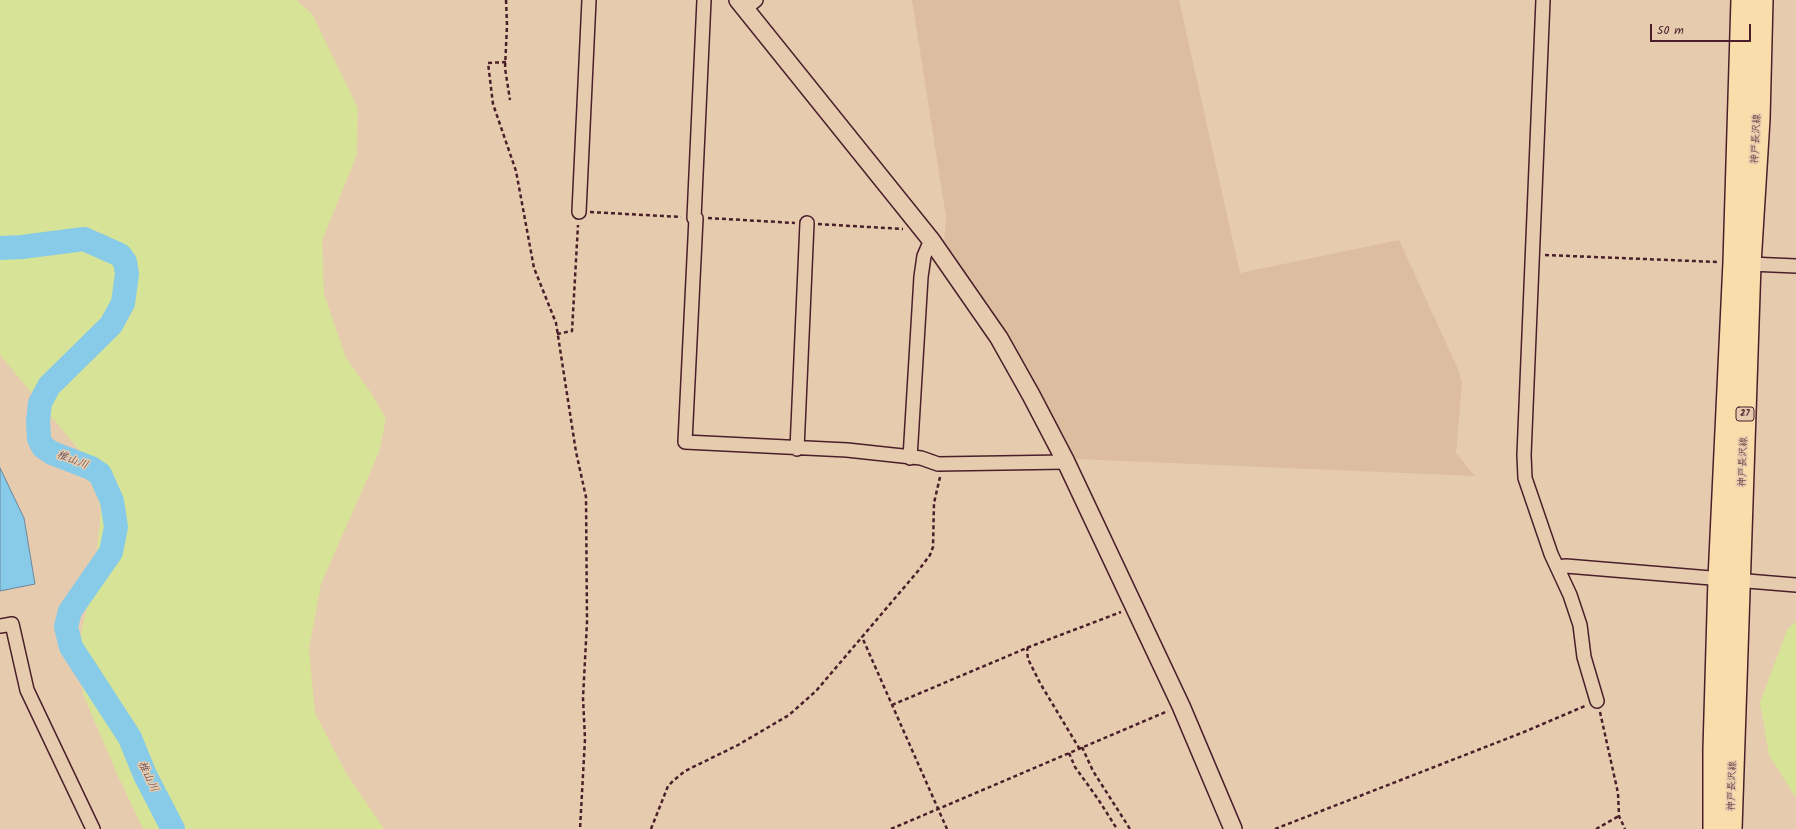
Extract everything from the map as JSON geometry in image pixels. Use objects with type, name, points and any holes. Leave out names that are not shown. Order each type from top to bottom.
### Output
[{"type":"main road","name":"神戸長沢線","points":[[1731,829],[1740,580],[1742,0]]},
{"type":"main road","name":"神戸長沢線","points":[[1714,829],[1714,749],[1719,580],[1742,263],[1759,119],[1762,0]]},
{"type":"street","points":[[579,212],[589,0]]},
{"type":"street","points":[[704,0],[685,442],[847,450],[921,458],[938,464],[1066,462]]},
{"type":"street","points":[[1543,0],[1524,455],[1525,478],[1551,554],[1570,595],[1580,625],[1584,657],[1597,701]]},
{"type":"street","points":[[747,3],[931,240],[999,338],[1066,462],[1181,706],[1233,829]]},
{"type":"street","points":[[797,448],[807,223]]},
{"type":"street","points":[[910,458],[921,277],[924,256],[931,240]]},
{"type":"street","points":[[1742,263],[1796,266]]},
{"type":"street","points":[[1558,567],[1566,566],[1719,580],[1740,580],[1796,585]]},
{"type":"street","points":[[0,626],[12,624],[27,690],[93,829]]},
{"type":"path","points":[[506,0],[506,62],[510,100]]},
{"type":"path","points":[[506,62],[488,63],[493,104],[516,171],[534,268],[556,323],[586,506],[587,622],[582,698],[585,739],[580,829]]},
{"type":"path","points":[[557,334],[572,331],[579,212],[695,218]]},
{"type":"path","points":[[1533,254],[1742,263]]},
{"type":"path","points":[[651,829],[668,786],[674,780],[685,771],[738,745],[789,715],[816,691],[918,571],[930,555],[933,547],[934,503],[936,488],[944,463]]},
{"type":"path","points":[[892,705],[1028,647],[1134,607]]},
{"type":"path","points":[[862,637],[946,829]]},
{"type":"path","points":[[1028,647],[1026,651],[1028,659],[1036,676],[1130,829]]},
{"type":"path","points":[[1275,829],[1495,743],[1597,701],[1618,793],[1619,816],[1625,829]]},
{"type":"path","points":[[892,829],[1181,706]]},
{"type":"path","points":[[1069,753],[1075,767],[1117,829]]},
{"type":"path","points":[[1596,829],[1619,816]]},
{"type":"shaded area","points":[[912,0],[1179,0],[1240,273],[1399,240],[1458,369],[1462,383],[1456,453],[1475,476],[1076,459],[1006,333],[944,244],[946,217]]},
{"type":"green space","points":[[0,0],[297,0],[312,14],[358,108],[357,155],[322,240],[324,294],[346,358],[373,396],[386,419],[379,452],[321,584],[309,649],[315,713],[346,773],[384,829],[143,829],[118,776],[83,694],[80,638],[95,569],[101,511],[90,463],[0,355]]},
{"type":"green space","points":[[1796,621],[1796,798],[1769,755],[1760,703],[1787,630]]},
{"type":"water","points":[[0,468],[24,518],[35,584],[0,591]]},
{"type":"waterway","name":"椎山川","points":[[0,248],[22,247],[84,239],[120,255],[125,262],[127,274],[123,303],[111,325],[49,386],[40,403],[38,421],[39,439],[43,447],[52,453],[91,468],[100,474],[112,501],[116,527],[111,552],[70,611],[66,627],[71,647],[130,738],[145,775],[173,829]]}]
